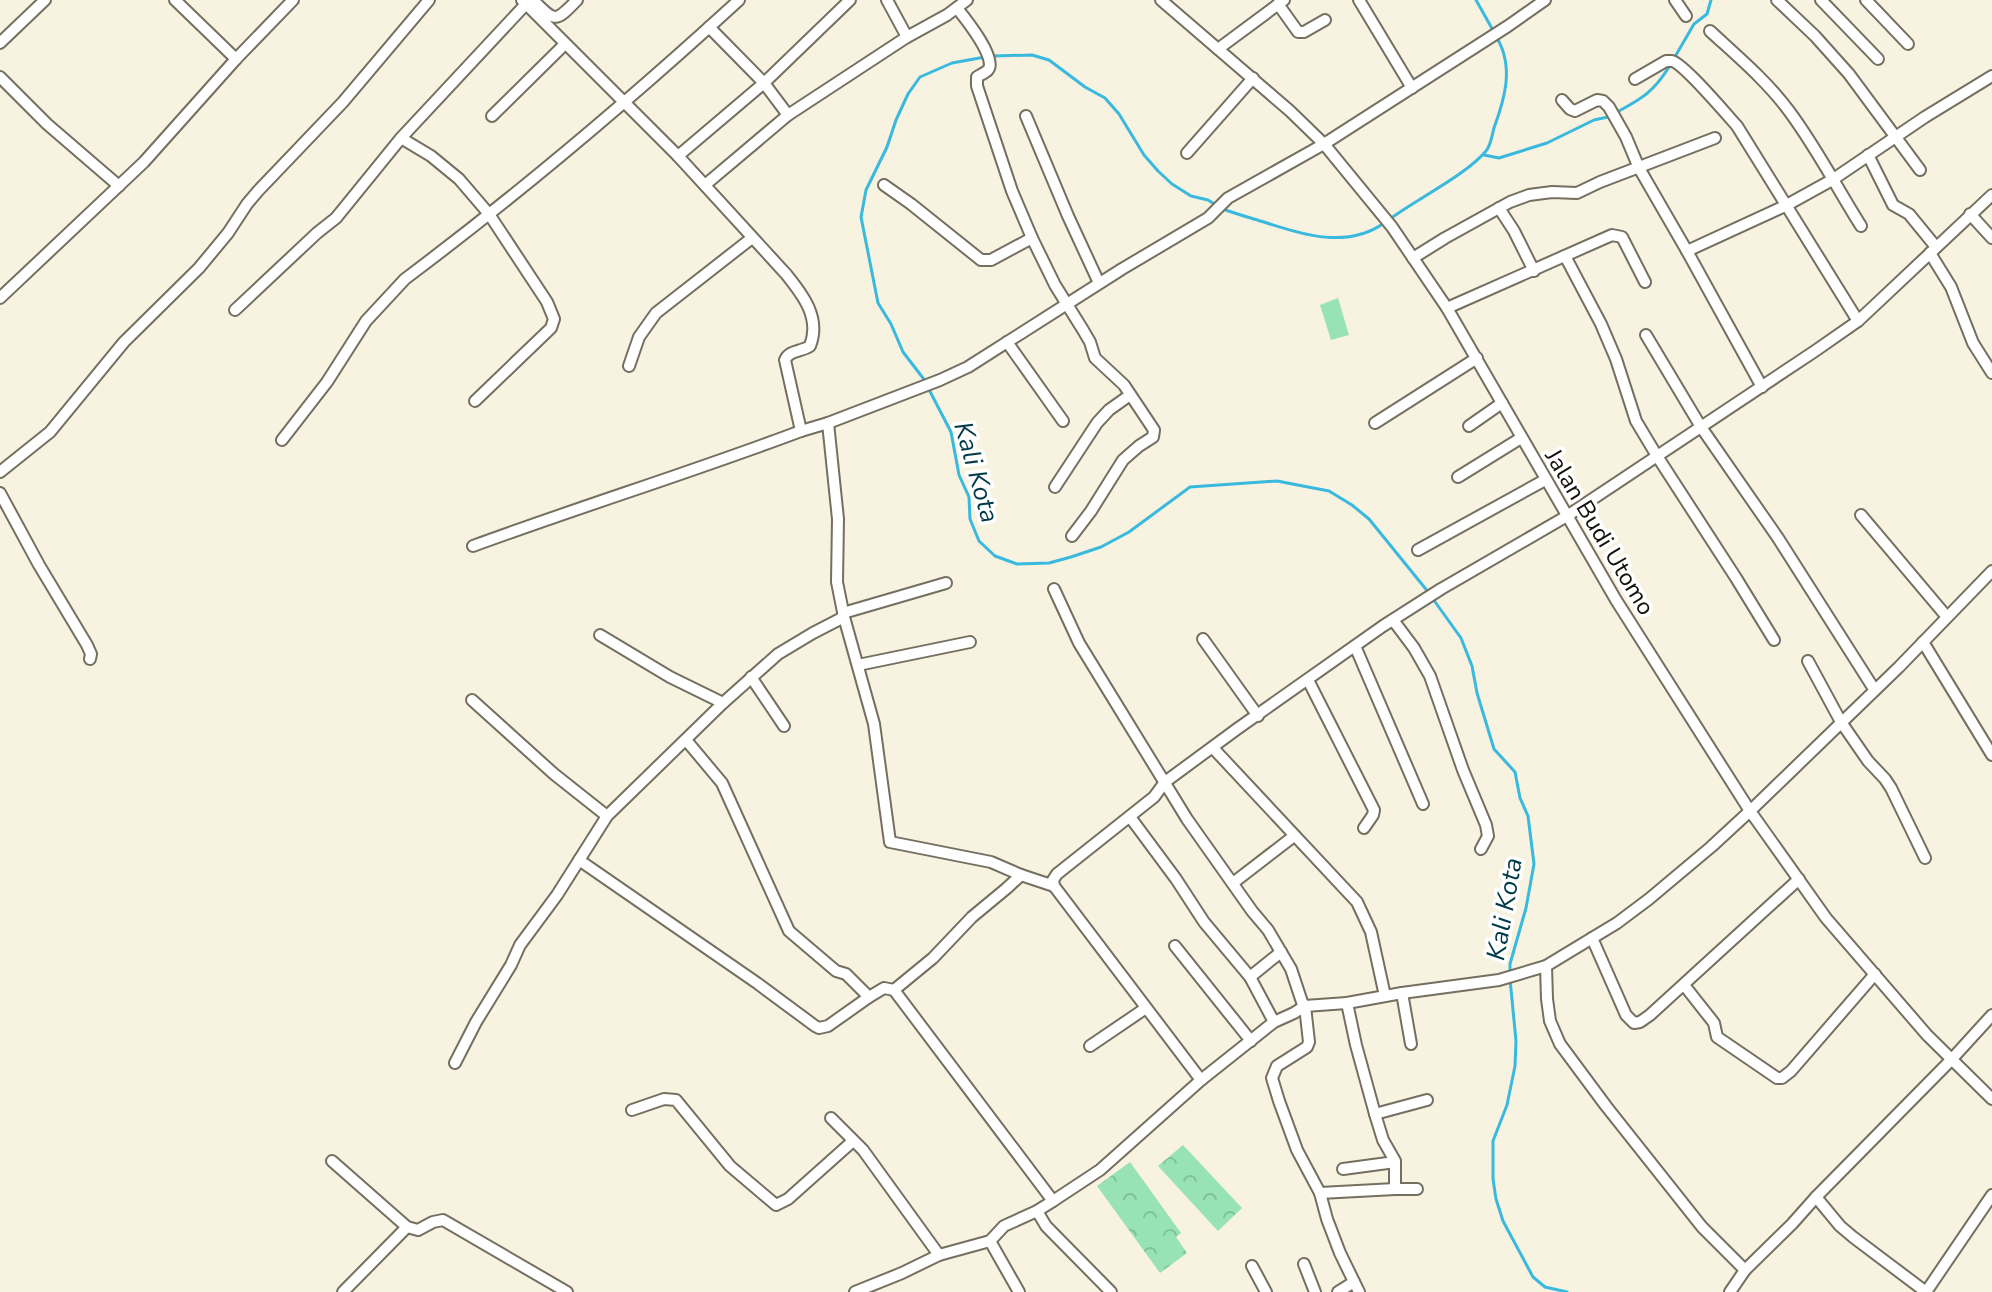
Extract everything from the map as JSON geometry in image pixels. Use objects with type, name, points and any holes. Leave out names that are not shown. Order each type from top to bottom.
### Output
[{"type":"street","points":[[0,43],[45,0]]},
{"type":"street","points":[[175,0],[236,59]]},
{"type":"street","points":[[0,298],[144,162],[293,0]]},
{"type":"street","points":[[0,472],[50,432],[124,342],[199,268],[247,204],[343,102],[429,0]]},
{"type":"street","points":[[527,1],[548,15],[558,17],[577,0]]},
{"type":"street","points":[[282,440],[327,382],[376,308],[405,279],[626,103],[739,0]]},
{"type":"street","points":[[678,156],[764,83],[850,0]]},
{"type":"street","points":[[887,0],[907,37]]},
{"type":"street","points":[[705,185],[788,115],[967,0]]},
{"type":"street","name":"Jalan Budi Utomo","points":[[1161,0],[1253,78],[1324,144],[1392,227],[1447,308],[1616,600],[1750,811],[1826,918],[1927,1035],[1992,1099]]},
{"type":"street","points":[[1359,0],[1412,88]]},
{"type":"street","points":[[473,546],[828,423],[968,367],[1214,214],[1225,201],[1324,144],[1545,0]]},
{"type":"street","points":[[1675,0],[1686,16]]},
{"type":"street","points":[[1777,0],[1849,74],[1920,170]]},
{"type":"street","points":[[1821,0],[1878,59]]},
{"type":"street","points":[[1866,0],[1908,44]]},
{"type":"street","points":[[527,1],[565,44],[678,156],[802,294],[814,329],[810,346],[792,352],[785,360],[801,431]]},
{"type":"street","points":[[235,310],[336,218],[401,138],[527,1]]},
{"type":"street","points":[[1218,49],[1281,2],[1298,32],[1304,32],[1325,20]]},
{"type":"street","points":[[957,8],[985,49],[990,63],[989,69],[977,77],[977,86],[1012,191],[1032,238],[1066,305],[1090,342],[1095,358],[1116,376],[1154,430],[1153,437],[1123,460],[1072,536]]},
{"type":"street","points":[[709,27],[764,83],[788,115]]},
{"type":"street","points":[[1710,31],[1781,101],[1861,226]]},
{"type":"street","points":[[492,116],[565,44]]},
{"type":"street","points":[[1635,79],[1666,61],[1675,63],[1722,108],[1737,126],[1858,321]]},
{"type":"street","points":[[1687,251],[1785,206],[1832,180],[1992,76]]},
{"type":"street","points":[[0,77],[47,124],[119,186]]},
{"type":"street","points":[[1187,153],[1253,78]]},
{"type":"street","points":[[1562,100],[1575,111],[1597,100],[1605,102],[1762,387]]},
{"type":"street","points":[[1026,116],[1099,283]]},
{"type":"street","points":[[401,138],[431,156],[459,179],[489,214],[547,302],[554,319],[551,328],[475,401]]},
{"type":"street","points":[[1413,258],[1499,208],[1529,195],[1577,193],[1715,138]]},
{"type":"street","points":[[1868,155],[1893,205],[1906,210],[1933,250],[1973,343],[1992,373]]},
{"type":"street","points":[[884,185],[981,260],[991,260],[1032,238]]},
{"type":"street","points":[[1201,1080],[1054,886],[1053,880],[1057,874],[1154,797],[1165,782],[1355,646],[1441,589],[1567,516],[1858,321],[1992,195]]},
{"type":"street","points":[[1499,208],[1534,271]]},
{"type":"street","points":[[1970,214],[1992,238]]},
{"type":"street","points":[[1447,308],[1612,235],[1622,237],[1645,282]]},
{"type":"street","points":[[629,366],[639,337],[656,313],[752,238]]},
{"type":"street","points":[[1565,256],[1601,324],[1636,421],[1774,640]]},
{"type":"street","points":[[1646,335],[1701,427],[1778,538],[1874,689]]},
{"type":"street","points":[[1007,342],[1063,421]]},
{"type":"street","points":[[1375,423],[1477,358]]},
{"type":"street","points":[[1055,487],[1097,423],[1130,395]]},
{"type":"street","points":[[1469,426],[1502,403]]},
{"type":"street","points":[[828,423],[838,519],[837,582],[843,615],[874,724],[890,842],[991,862],[1054,886]]},
{"type":"street","points":[[1458,477],[1521,438]]},
{"type":"street","points":[[1418,550],[1545,480]]},
{"type":"street","points":[[0,493],[87,645],[90,659]]},
{"type":"street","points":[[1861,515],[1947,617]]},
{"type":"street","points":[[855,1292],[939,1255],[990,1241],[1004,1226],[1053,1201],[1108,1163],[1201,1080],[1274,1022],[1305,1006],[1347,1003],[1499,980],[1546,966],[1592,938],[1649,899],[1711,847],[1899,667],[1992,571]]},
{"type":"street","points":[[455,1063],[520,945],[607,816],[778,654],[843,615],[946,583]]},
{"type":"street","points":[[1054,589],[1079,643],[1165,782],[1210,853],[1268,930],[1291,969],[1305,1006],[1309,1042],[1307,1047],[1277,1066],[1272,1078],[1297,1150],[1320,1193],[1340,1253],[1356,1287],[1338,1292]]},
{"type":"street","points":[[1393,620],[1430,676],[1486,825],[1488,836],[1481,849]]},
{"type":"street","points":[[600,635],[670,677],[723,703]]},
{"type":"street","points":[[1203,639],[1258,716]]},
{"type":"street","points":[[858,665],[970,642]]},
{"type":"street","points":[[1923,642],[1991,753]]},
{"type":"street","points":[[1355,646],[1423,804]]},
{"type":"street","points":[[1808,661],[1841,722],[1891,788],[1925,858]]},
{"type":"street","points":[[751,677],[784,726]]},
{"type":"street","points":[[1308,680],[1374,810],[1364,828]]},
{"type":"street","points":[[472,700],[554,774],[607,816]]},
{"type":"street","points":[[686,740],[722,783],[789,931],[836,971],[846,974],[869,997]]},
{"type":"street","points":[[1213,748],[1357,902],[1371,932],[1385,996]]},
{"type":"street","points":[[1130,817],[1204,922],[1250,977],[1274,1022]]},
{"type":"street","points":[[1233,883],[1294,836]]},
{"type":"street","points":[[579,860],[819,1028],[828,1026],[884,988],[894,990],[1053,1201]]},
{"type":"street","points":[[894,990],[933,958],[972,917],[1021,875]]},
{"type":"street","points":[[1592,938],[1626,1015],[1634,1023],[1640,1022],[1799,879]]},
{"type":"street","points":[[1175,946],[1251,1041]]},
{"type":"street","points":[[1250,977],[1281,952]]},
{"type":"street","points":[[1546,966],[1550,1021],[1560,1044],[1702,1227],[1745,1270]]},
{"type":"street","points":[[1684,985],[1714,1023],[1717,1037],[1777,1078],[1782,1078],[1875,974]]},
{"type":"street","points":[[1402,993],[1411,1044]]},
{"type":"street","points":[[1347,1003],[1375,1114],[1383,1140],[1395,1162],[1395,1189]]},
{"type":"street","points":[[1090,1046],[1146,1008]]},
{"type":"street","points":[[1730,1292],[1745,1270],[1992,1015]]},
{"type":"street","points":[[632,1110],[664,1099],[676,1100],[730,1166],[776,1205],[788,1199],[853,1141]]},
{"type":"street","points":[[1375,1114],[1427,1100]]},
{"type":"street","points":[[831,1118],[863,1150],[939,1255]]},
{"type":"street","points":[[332,1161],[407,1227],[418,1230],[443,1220],[567,1292]]},
{"type":"street","points":[[1343,1169],[1395,1162]]},
{"type":"street","points":[[1320,1193],[1417,1189]]},
{"type":"street","points":[[1816,1197],[1840,1226],[1926,1292],[1992,1195]]},
{"type":"street","points":[[1037,1211],[1046,1226],[1111,1292]]},
{"type":"street","points":[[343,1292],[407,1227]]},
{"type":"street","points":[[990,1241],[1019,1292]]},
{"type":"street","points":[[1304,1264],[1315,1292]]},
{"type":"street","points":[[1252,1266],[1266,1292]]},
{"type":"green space","points":[[1338,298],[1349,335],[1331,340],[1320,305]]},
{"type":"green space","points":[[1183,1145],[1242,1208],[1218,1231],[1158,1166]]},
{"type":"green space","points":[[1130,1162],[1181,1233],[1176,1237],[1187,1253],[1160,1273],[1097,1186]]},
{"type":"waterway","name":"Kali Kota","points":[[1476,0],[1494,32]]},
{"type":"waterway","points":[[1676,55],[1694,24],[1707,14],[1711,0]]},
{"type":"waterway","name":"Kali Kota","points":[[1390,219],[1454,178],[1488,149],[1506,83],[1505,60],[1497,38]]},
{"type":"waterway","name":"Kali Kota","points":[[993,56],[1032,55],[1049,60],[1105,98],[1119,114],[1144,155],[1172,184],[1191,196],[1216,205]]},
{"type":"waterway","name":"Kali Kota","points":[[985,57],[952,63],[920,77],[908,94],[866,190],[861,217],[878,303],[951,432],[959,475],[969,497],[970,519],[979,541],[995,556],[1017,564],[1049,563],[1101,547],[1129,532],[1190,487],[1277,481],[1329,491],[1352,505],[1369,519],[1429,593]]},
{"type":"waterway","points":[[1619,111],[1647,93],[1669,67]]},
{"type":"waterway","points":[[1484,155],[1499,158],[1547,143],[1594,120],[1608,117]]},
{"type":"waterway","name":"Kali Kota","points":[[1223,209],[1294,231],[1325,237],[1356,236],[1384,223]]},
{"type":"waterway","name":"Kali Kota","points":[[1433,599],[1461,638],[1472,666],[1494,749],[1515,772],[1520,798],[1528,816],[1534,864],[1510,972]]},
{"type":"waterway","name":"Kali Kota","points":[[1510,979],[1516,1041],[1515,1066],[1507,1105],[1493,1141],[1496,1199],[1503,1221],[1533,1277],[1545,1287],[1567,1292]]}]
